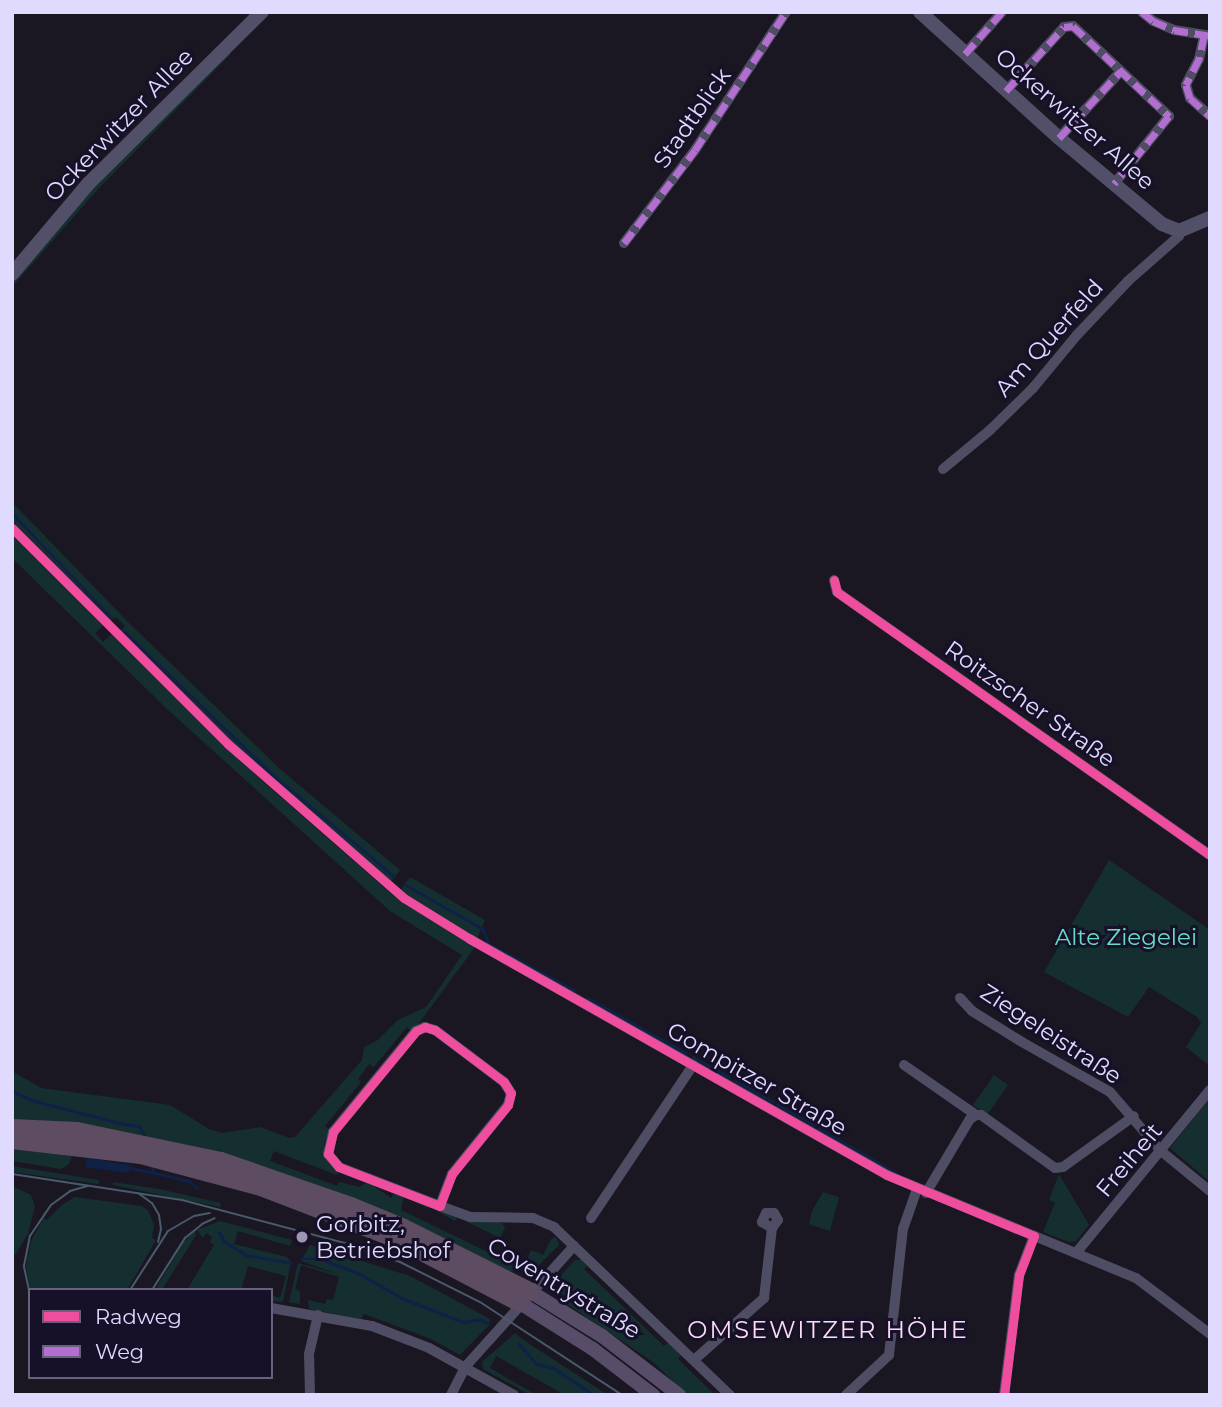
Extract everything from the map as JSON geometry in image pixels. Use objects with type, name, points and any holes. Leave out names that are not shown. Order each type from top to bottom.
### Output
[{"type":"highway","name":"Coventrystraße","points":[[12,1128],[77,1131],[221,1161],[351,1206],[404,1228],[526,1298]]},
{"type":"highway","name":"Coventrystraße","points":[[12,1140],[76,1145],[141,1155],[261,1187],[399,1240],[526,1298]]},
{"type":"main road","name":"Coventrystraße","points":[[526,1298],[653,1395]]},
{"type":"main road","name":"Coventrystraße","points":[[526,1298],[602,1336],[679,1395]]},
{"type":"street","name":"Ockerwitzer Allee","points":[[12,274],[89,183],[262,12]]},
{"type":"street","name":"Stadtblick","points":[[624,243],[695,150],[786,12]]},
{"type":"street","name":"Ockerwitzer Allee","points":[[920,12],[1059,138],[1162,224],[1179,231]]},
{"type":"street","points":[[965,54],[1002,12]]},
{"type":"street","points":[[1142,12],[1153,21],[1174,30],[1207,36],[1186,85],[1190,98],[1210,116]]},
{"type":"street","points":[[1006,91],[1068,25],[1169,116],[1114,184]]},
{"type":"street","points":[[1059,138],[1121,71]]},
{"type":"street","points":[[1179,231],[1210,218]]},
{"type":"street","name":"Am Querfeld","points":[[943,468],[990,430],[1033,388],[1077,335],[1128,281],[1179,236],[1179,231]]},
{"type":"street","name":"Roitzscher Straße","points":[[834,580],[837,592],[1210,855]]},
{"type":"street","name":"Gompitzer Straße","points":[[470,939],[887,1175],[1136,1278],[1210,1334]]},
{"type":"street","name":"Ziegeleistraße","points":[[960,998],[972,1011],[1110,1092],[1134,1116],[1161,1151],[1210,1191]]},
{"type":"street","points":[[440,1206],[452,1174],[508,1105],[511,1093],[508,1086],[497,1076],[435,1030],[425,1027],[416,1031],[333,1132],[328,1154],[339,1167],[440,1206],[486,1220],[533,1218],[544,1221],[730,1395]]},
{"type":"street","points":[[591,1218],[693,1065]]},
{"type":"street","points":[[904,1065],[1055,1168],[1063,1167],[1134,1116]]},
{"type":"street","name":"Freiheit","points":[[1076,1253],[1210,1090]]},
{"type":"street","points":[[846,1395],[889,1356],[906,1216],[970,1119],[976,1115]]},
{"type":"street","points":[[694,1360],[763,1300],[766,1294],[772,1228]]},
{"type":"street","points":[[1004,1395],[1019,1275],[1034,1236]]},
{"type":"street","points":[[452,1395],[465,1367],[574,1247]]},
{"type":"street","points":[[273,1308],[372,1326],[465,1367],[514,1395]]},
{"type":"street","points":[[310,1395],[309,1354],[318,1315]]},
{"type":"green space","points":[[226,53],[231,54],[99,188],[12,287],[12,279],[94,184]]},
{"type":"green space","points":[[12,502],[129,623],[280,769],[400,870],[390,883],[229,741],[119,632],[125,626],[116,617],[109,623],[12,522]]},
{"type":"green space","points":[[12,531],[103,626],[95,633],[103,642],[112,634],[259,778],[387,890],[475,947],[417,1026],[411,1031],[407,1027],[374,1067],[369,1064],[358,1079],[361,1082],[325,1126],[330,1131],[324,1143],[325,1157],[339,1170],[337,1175],[274,1151],[270,1161],[337,1186],[339,1182],[359,1187],[368,1182],[391,1198],[395,1192],[404,1196],[401,1210],[523,1269],[531,1250],[543,1255],[551,1239],[556,1237],[559,1245],[535,1269],[504,1272],[117,1134],[117,1130],[12,1123],[12,1071],[41,1088],[170,1105],[209,1129],[222,1133],[260,1127],[289,1138],[295,1137],[362,1060],[364,1047],[378,1040],[398,1020],[426,1007],[462,955],[390,911],[166,708],[12,558]]},
{"type":"green space","name":"Alte Ziegelei","points":[[1109,860],[1210,930],[1210,1066],[1186,1047],[1201,1023],[1197,1017],[1149,987],[1128,1017],[1044,972]]},
{"type":"green space","points":[[410,877],[485,920],[477,939],[400,891]]},
{"type":"green space","points":[[994,1075],[1008,1085],[987,1115],[973,1105]]},
{"type":"green space","points":[[1210,1098],[1210,1182],[1170,1148]]},
{"type":"green space","points":[[12,1144],[72,1156],[69,1164],[61,1169],[12,1161]]},
{"type":"green space","points":[[12,1166],[99,1180],[99,1184],[12,1172]]},
{"type":"green space","points":[[1059,1174],[1089,1225],[1076,1241],[1069,1242],[1043,1232],[1055,1203],[1049,1200]]},
{"type":"green space","points":[[113,1182],[221,1203],[220,1207],[113,1185]]},
{"type":"green space","points":[[12,1186],[31,1195],[35,1206],[28,1234],[15,1255],[12,1253]]},
{"type":"green space","points":[[823,1192],[839,1197],[830,1231],[809,1224],[812,1211]]},
{"type":"green space","points":[[75,1197],[141,1206],[148,1210],[154,1225],[152,1238],[156,1240],[128,1288],[30,1288],[26,1266],[31,1241],[44,1218],[47,1220]]},
{"type":"green space","points":[[413,1200],[471,1220],[502,1223],[505,1228],[500,1238],[457,1217],[455,1221]]},
{"type":"green space","points":[[220,1221],[292,1240],[290,1246],[238,1231],[234,1244],[287,1257],[291,1262],[283,1302],[273,1301],[273,1296],[280,1298],[286,1276],[248,1266],[242,1287],[245,1288],[188,1288],[214,1245],[210,1242],[212,1237],[207,1233],[203,1238],[197,1230]]},
{"type":"green space","points":[[195,1230],[196,1235],[163,1288],[156,1288],[183,1243]]},
{"type":"green space","points":[[310,1245],[410,1276],[490,1319],[489,1325],[460,1355],[429,1338],[364,1314],[361,1319],[309,1309],[308,1300],[325,1304],[327,1299],[333,1300],[339,1277],[301,1265],[295,1289],[300,1291],[300,1304],[289,1302],[298,1263],[340,1275],[301,1261]]},
{"type":"green space","points":[[575,1260],[581,1260],[587,1266],[584,1269],[664,1346],[669,1342],[682,1354],[678,1359],[715,1395],[687,1395],[653,1362],[564,1302],[558,1283],[561,1275]]},
{"type":"green space","points":[[515,1333],[608,1395],[565,1395],[496,1356],[490,1368],[536,1395],[531,1395],[483,1369],[482,1362]]},
{"type":"water","points":[[87,1158],[131,1165],[131,1168],[128,1173],[85,1167]]},
{"type":"waterway","points":[[12,513],[112,618]]},
{"type":"waterway","points":[[124,631],[272,774],[394,876]]},
{"type":"waterway","points":[[406,885],[483,929],[489,944],[574,990]]},
{"type":"waterway","points":[[588,998],[686,1053]]},
{"type":"waterway","points":[[693,1057],[730,1077]]},
{"type":"waterway","points":[[735,1080],[772,1101]]},
{"type":"waterway","points":[[12,1091],[31,1100],[139,1126],[145,1136]]},
{"type":"waterway","points":[[777,1104],[814,1125]]},
{"type":"waterway","points":[[819,1128],[898,1174]]},
{"type":"waterway","points":[[152,1167],[155,1173],[189,1181],[197,1188]]},
{"type":"waterway","points":[[131,1168],[155,1173]]},
{"type":"waterway","points":[[219,1232],[225,1242],[247,1255],[291,1263]]},
{"type":"waterway","points":[[301,1259],[321,1259],[358,1273],[402,1298],[463,1322],[481,1319],[487,1323]]},
{"type":"waterway","points":[[519,1344],[537,1364],[554,1368],[594,1395]]},
{"type":"tram line","points":[[12,1174],[182,1200],[348,1244],[400,1262],[480,1302],[622,1395]]},
{"type":"tram line","points":[[29,1288],[24,1266],[30,1236],[51,1205],[70,1191],[88,1186]]},
{"type":"tram line","points":[[138,1193],[152,1203],[159,1215],[161,1229],[158,1242]]},
{"type":"tram line","points":[[131,1288],[168,1231],[194,1216],[210,1213]]},
{"type":"tram line","points":[[153,1288],[185,1238],[202,1224],[215,1218]]},
{"type":"marked path","points":[[624,243],[695,150],[786,12]]},
{"type":"marked path","points":[[965,54],[1002,12]]},
{"type":"marked path","points":[[1142,12],[1153,21],[1174,30],[1210,36]]},
{"type":"marked path","points":[[1006,91],[1064,27],[1073,26],[1169,116],[1114,184]]},
{"type":"marked path","points":[[1204,36],[1199,59],[1186,85],[1190,98],[1210,116]]},
{"type":"marked path","points":[[1059,138],[1121,71]]},
{"type":"cycle path","points":[[12,528],[228,744],[404,898],[470,939],[887,1175],[1034,1236],[1019,1275],[1004,1395]]},
{"type":"cycle path","points":[[834,580],[837,592],[1210,855]]},
{"type":"cycle path","points":[[425,1027],[435,1030],[504,1082],[511,1093],[508,1105],[452,1174],[440,1206],[339,1167],[328,1154],[333,1132],[416,1031],[425,1027]]},
{"type":"place","name":"Gorbitz, Betriebshof","points":[[302,1237]]},
{"type":"district","name":"OMSEWITZER HÖHE","points":[[828,1330]]}]
